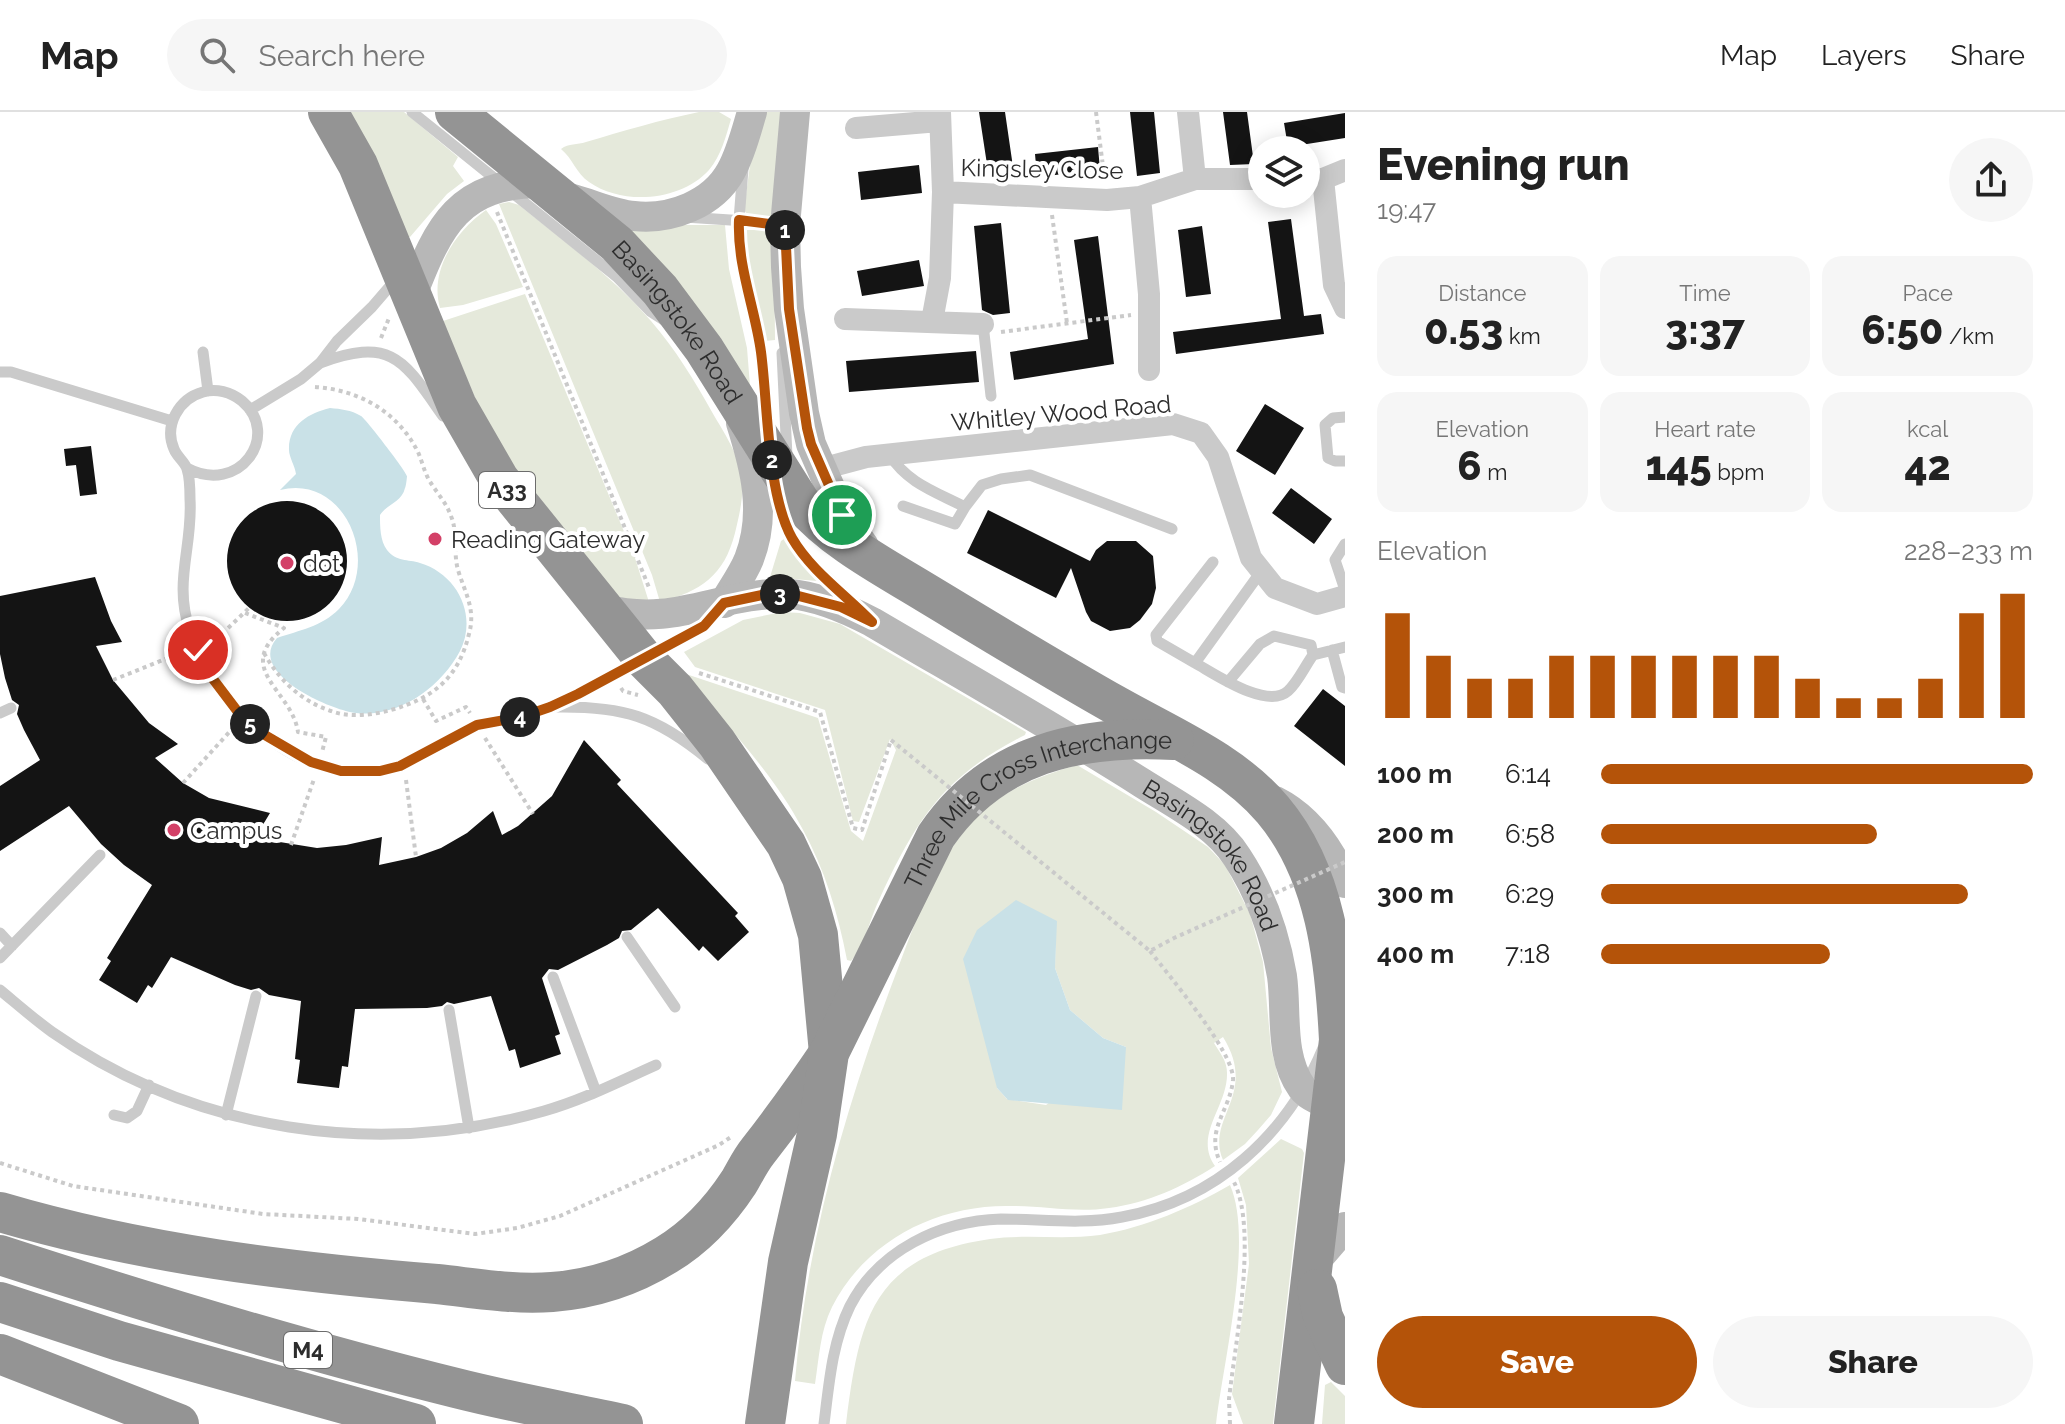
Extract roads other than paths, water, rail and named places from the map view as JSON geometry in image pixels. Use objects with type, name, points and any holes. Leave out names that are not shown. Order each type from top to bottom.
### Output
[{"type":"highway","name":"A33","points":[[328,112],[415,271],[457,406],[499,479],[605,609],[637,682],[675,690],[758,800],[790,852],[813,912],[822,961],[829,1053]]},
{"type":"highway","points":[[455,112],[525,194]]},
{"type":"highway","name":"Basingstoke Road","points":[[525,194],[617,244],[637,264],[704,349],[772,460],[800,502],[818,522],[880,565],[1178,741]]},
{"type":"highway","name":"Three Mile Cross Interchange","points":[[765,1424],[788,1262],[817,1134],[829,1053],[927,853],[948,819],[974,791],[1014,765],[1056,749],[1123,739],[1178,741],[1226,769],[1255,791],[1275,812],[1291,838],[1320,902],[1330,940],[1339,1040],[1326,1101],[1314,1268],[1294,1424]]},
{"type":"highway","points":[[0,1212],[176,1253],[249,1264],[385,1281],[523,1293],[573,1290],[631,1273],[669,1254],[701,1228],[729,1196],[755,1154],[781,1123],[829,1053]]},
{"type":"highway","name":"M4","points":[[0,1255],[141,1301],[312,1351],[459,1389],[623,1424]]},
{"type":"highway","points":[[1314,1268],[1323,1317],[1345,1365]]},
{"type":"highway","name":"M4","points":[[0,1302],[119,1341],[416,1424]]},
{"type":"highway","points":[[0,1354],[179,1424]]},
{"type":"main road","name":"Basingstoke Road","points":[[795,112],[785,226],[789,309],[807,428],[842,515],[880,565]]},
{"type":"main road","name":"Basingstoke Road","points":[[525,194],[635,216],[669,214],[689,208],[720,186],[733,168],[749,122]]},
{"type":"main road","points":[[415,271],[452,217],[468,200],[490,189],[525,194]]},
{"type":"main road","points":[[724,603],[748,561],[758,520],[758,490],[734,399]]},
{"type":"main road","name":"Basingstoke Road","points":[[605,609],[638,616],[657,616],[762,595],[791,594],[841,607],[872,622],[1080,744],[1202,823],[1236,854],[1254,887],[1274,941],[1283,986],[1288,1051],[1326,1101]]},
{"type":"main road","points":[[1255,791],[1291,809],[1306,822],[1345,883]]},
{"type":"main road","points":[[1314,1268],[1345,1227]]},
{"type":"street","points":[[1188,112],[1195,179]]},
{"type":"street","name":"Kingsley Close","points":[[856,128],[940,116],[943,192],[940,278],[932,321]]},
{"type":"street","points":[[1320,178],[1345,170]]},
{"type":"street","name":"Kingsley Close","points":[[943,192],[1107,200],[1140,197],[1195,179],[1248,179]]},
{"type":"street","name":"Kingsley Close","points":[[1140,197],[1149,313],[1149,370]]},
{"type":"street","points":[[1320,207],[1334,285],[1345,308]]},
{"type":"street","points":[[845,319],[932,321],[984,329]]},
{"type":"street","name":"Whitley Wood Road","points":[[821,469],[866,457],[1173,424],[1201,433],[1218,457],[1251,558],[1260,573]]},
{"type":"street","points":[[1260,573],[1275,588],[1317,604],[1345,596]]},
{"type":"lane","points":[[412,112],[525,194],[650,311],[704,349]]},
{"type":"lane","points":[[749,122],[739,220],[742,266],[761,351],[772,460],[783,514],[794,541],[821,574],[872,622]]},
{"type":"lane","points":[[669,214],[785,226]]},
{"type":"lane","points":[[250,410],[293,385],[320,363],[337,341],[372,307],[415,271]]},
{"type":"lane","points":[[789,309],[782,347],[783,415],[789,470],[800,502]]},
{"type":"lane","points":[[984,329],[991,396]]},
{"type":"lane","points":[[203,352],[208,391]]},
{"type":"lane","points":[[320,363],[356,352],[377,352],[393,358],[413,373],[453,428]]},
{"type":"lane","points":[[0,372],[11,372],[172,421]]},
{"type":"lane","points":[[208,391],[232,394],[250,410],[256,424],[257,439],[243,466],[230,474],[215,477],[200,475],[187,468],[172,447],[172,421],[185,401],[208,391]]},
{"type":"lane","points":[[1345,417],[1333,418],[1325,425],[1328,458],[1345,461]]},
{"type":"lane","points":[[462,438],[499,479]]},
{"type":"lane","points":[[890,455],[899,470],[912,480],[965,507]]},
{"type":"lane","points":[[187,468],[191,502],[181,592],[198,650],[213,679],[258,731],[288,750],[341,771],[380,771],[400,766],[477,725],[521,717],[637,682],[704,626],[724,603]]},
{"type":"lane","points":[[903,506],[955,524],[982,485],[1030,475],[1172,529]]},
{"type":"lane","points":[[1345,544],[1335,560],[1345,590]]},
{"type":"lane","points":[[1213,562],[1156,635],[1157,641],[1228,682],[1267,697],[1278,697],[1288,691],[1313,655],[1345,647]]},
{"type":"lane","points":[[1195,663],[1260,573]]},
{"type":"lane","points":[[1228,682],[1260,644],[1274,636],[1311,645],[1313,655]]},
{"type":"lane","points":[[1332,650],[1342,687],[1345,688]]},
{"type":"lane","points":[[550,707],[609,709],[653,720],[701,753],[758,800]]},
{"type":"lane","points":[[0,958],[100,855]]},
{"type":"lane","points":[[0,933],[12,946]]},
{"type":"lane","points":[[627,937],[675,1007]]},
{"type":"lane","points":[[553,977],[596,1092]]},
{"type":"lane","points":[[0,990],[52,1032],[149,1085],[226,1115],[302,1129],[369,1136],[469,1128],[546,1111],[656,1065]]},
{"type":"lane","points":[[226,1115],[256,996]]},
{"type":"lane","points":[[449,1010],[469,1128]]},
{"type":"lane","points":[[114,1115],[127,1118],[137,1111],[149,1085]]},
{"type":"lane","points":[[824,1424],[834,1353],[850,1307],[875,1271],[899,1250],[928,1235],[959,1225],[999,1219],[1107,1219],[1138,1214],[1174,1202],[1213,1183],[1253,1153],[1282,1120],[1326,1101]]},
{"type":"water","points":[[330,408],[361,416],[407,476],[401,497],[380,515],[385,546],[394,557],[420,563],[444,576],[461,598],[467,624],[460,651],[442,677],[403,705],[372,713],[356,713],[328,705],[295,688],[273,664],[270,651],[277,638],[318,624],[332,615],[352,590],[357,569],[357,547],[350,526],[339,508],[323,495],[303,488],[280,490],[296,474],[289,450],[296,427],[315,413]]},
{"type":"water","points":[[1016,900],[1057,921],[1055,968],[1070,1010],[1103,1038],[1126,1047],[1122,1110],[1008,1100],[997,1088],[963,959],[977,930]]},
{"type":"place","name":"Reading Gateway","points":[[435,539]]},
{"type":"place","name":"dot","points":[[287,563]]},
{"type":"place","name":"Campus","points":[[174,830]]}]
